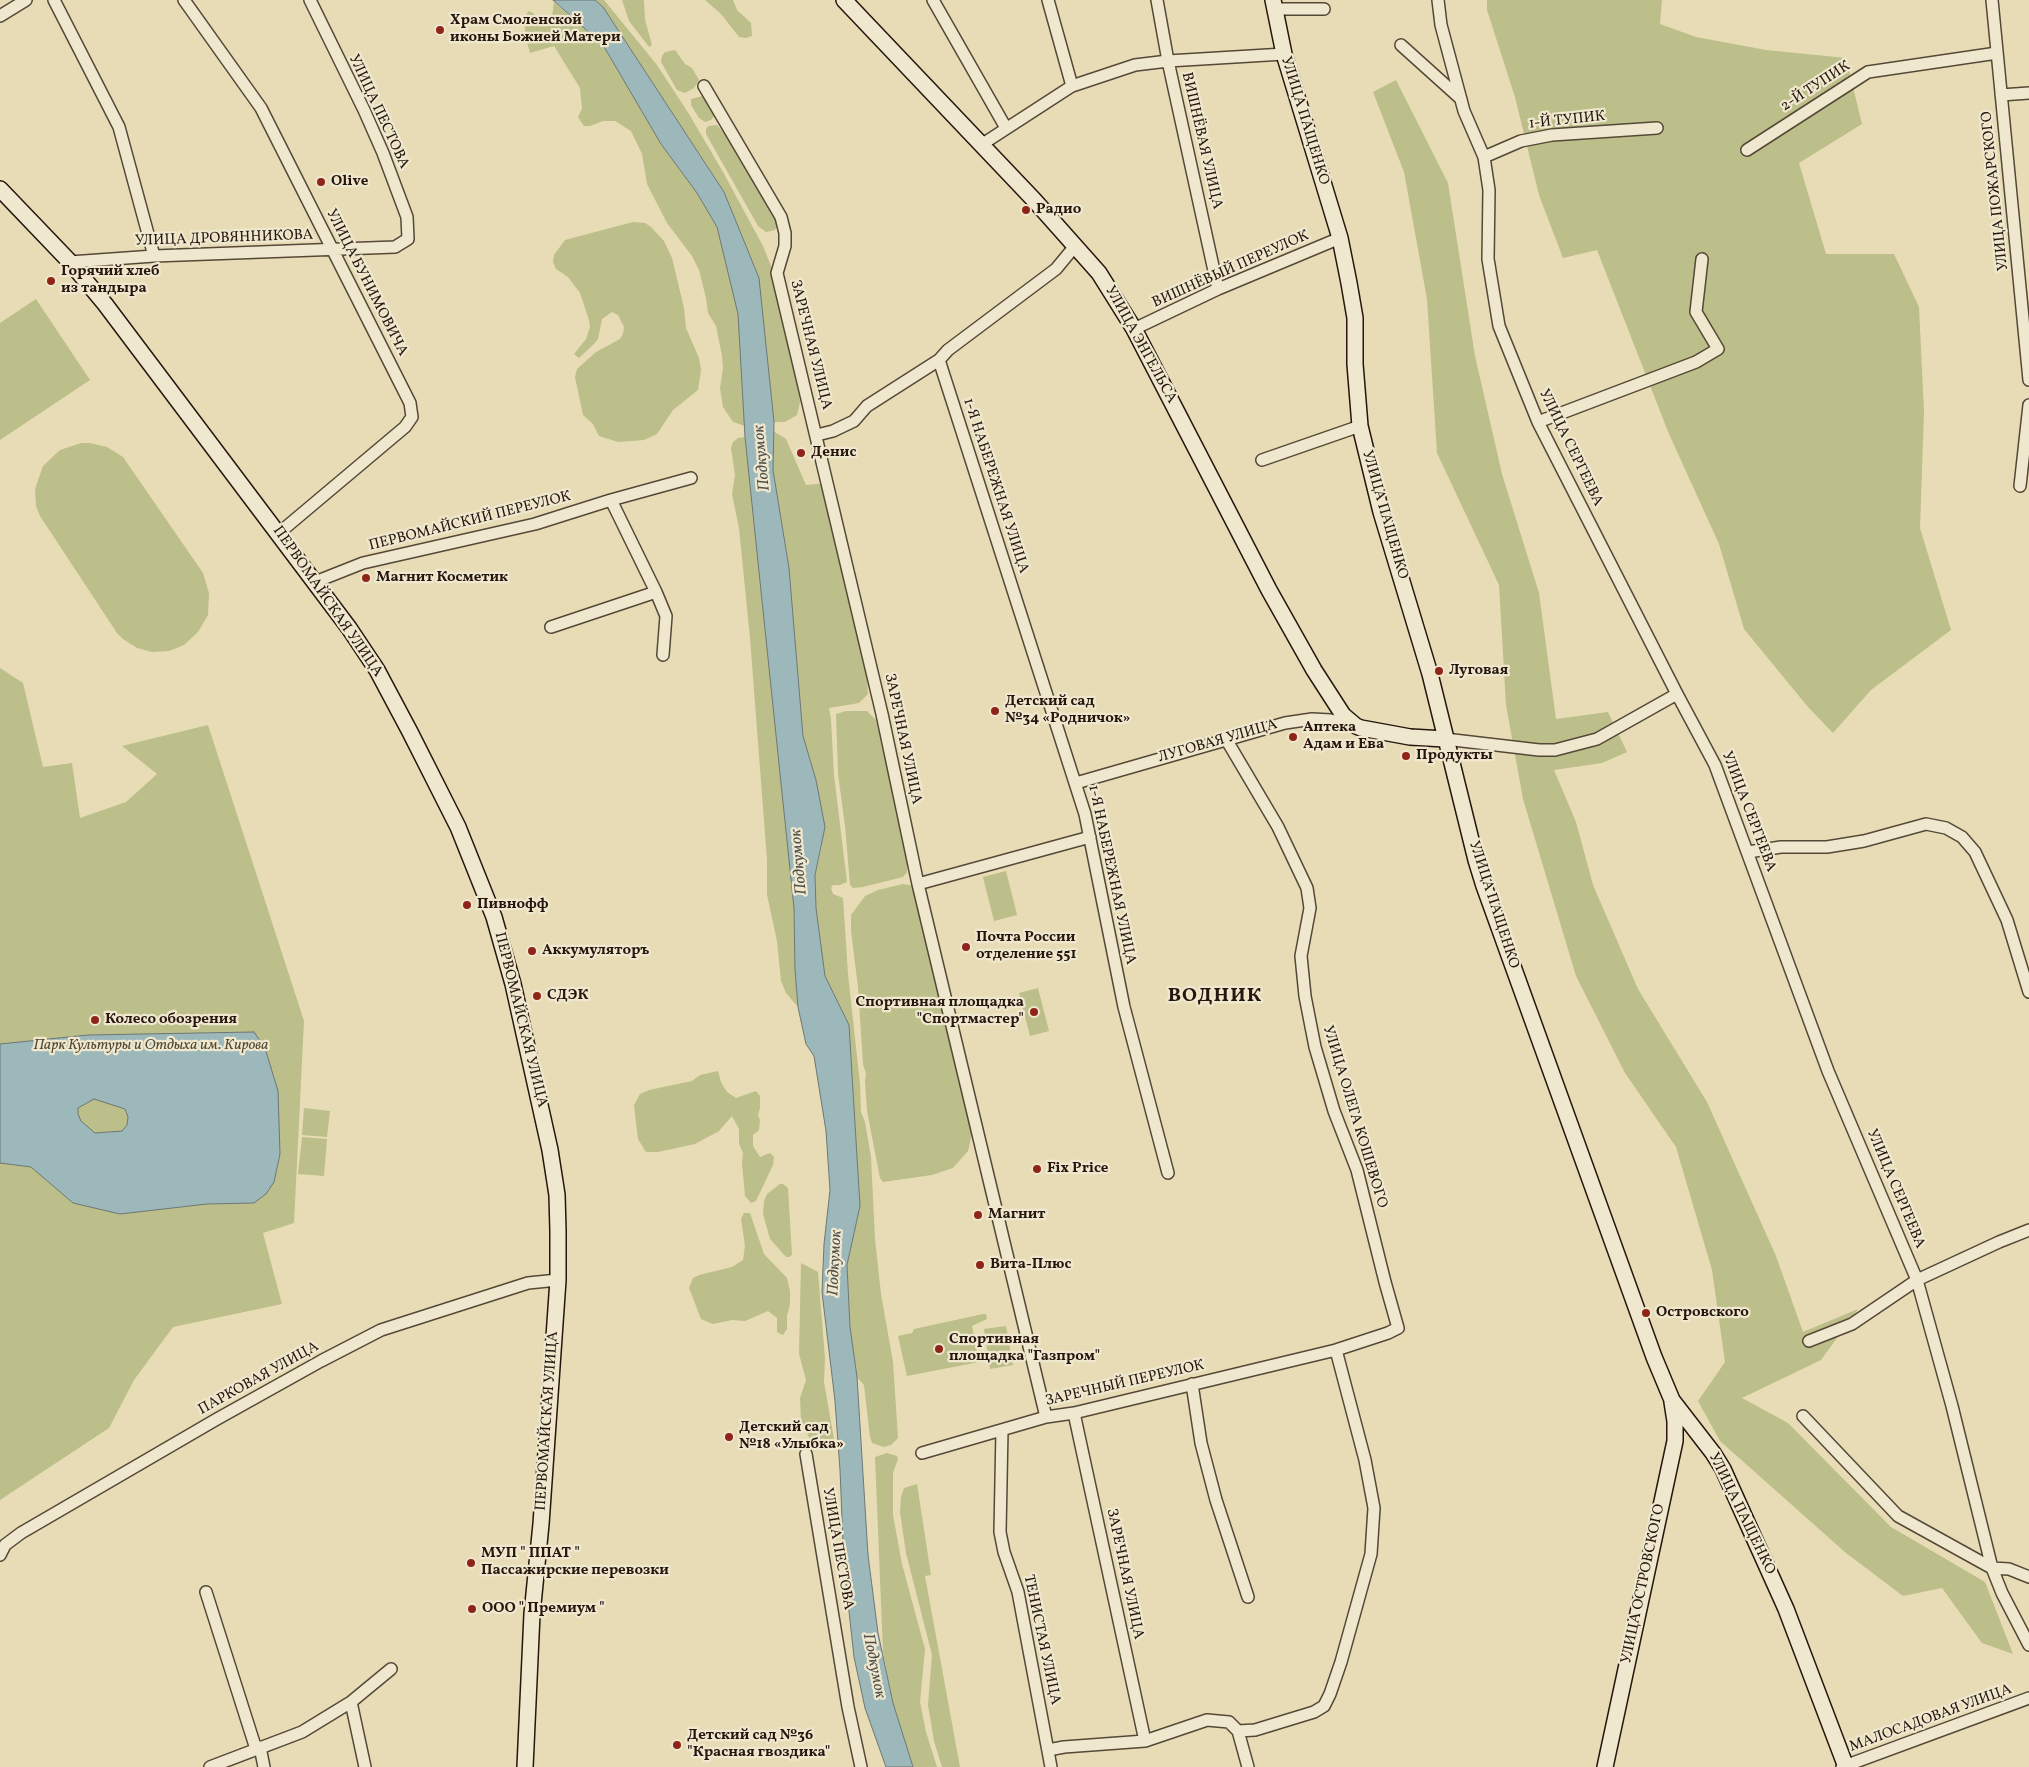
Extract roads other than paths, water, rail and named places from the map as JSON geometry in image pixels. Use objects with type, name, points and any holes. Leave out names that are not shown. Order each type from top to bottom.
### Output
[{"type":"street","points":[[0,16],[26,0]]},
{"type":"street","points":[[54,0],[119,127],[154,256]]},
{"type":"street","name":"УЛИЦА БУНИМОВИЧА","points":[[184,0],[261,108],[410,403],[412,417],[406,426],[279,534]]},
{"type":"street","name":"УЛИЦА ПЕСТОВА","points":[[310,0],[383,153],[407,217],[408,239]]},
{"type":"street","name":"УЛИЦА ЭНГЕЛЬСА","points":[[844,0],[1099,273],[1134,329],[1269,590],[1328,695],[1343,715],[1356,726]]},
{"type":"street","points":[[933,0],[1006,128]]},
{"type":"street","points":[[1048,0],[1072,86]]},
{"type":"street","name":"ВИШНЁВАЯ УЛИЦА","points":[[1157,0],[1168,61],[1218,288]]},
{"type":"street","name":"УЛИЦА СЕРГЕЕВА","points":[[1438,0],[1441,25],[1464,111],[1484,157],[1489,190],[1488,259],[1499,326],[1538,422],[1676,694],[1715,765],[1828,1071],[1917,1280],[1952,1406],[1992,1568],[2002,1593],[2029,1644]]},
{"type":"street","name":"УЛИЦА ПОЖАРСКОГО","points":[[1992,0],[2029,380]]},
{"type":"street","points":[[1274,4],[1324,9]]},
{"type":"street","name":"УЛИЦА ПАЩЕНКО","points":[[1274,4],[1284,54],[1340,238],[1355,318],[1355,364],[1360,426],[1382,512],[1430,674],[1445,739],[1484,886],[1639,1315],[1672,1400],[1723,1469],[1786,1609],[1845,1767]]},
{"type":"street","points":[[1401,45],[1461,98]]},
{"type":"street","name":"2-Й ТУПИК","points":[[1746,150],[1868,72],[1997,53]]},
{"type":"street","points":[[981,145],[1072,86],[1135,65],[1168,61],[1284,54]]},
{"type":"street","name":"ЗАРЕЧНАЯ УЛИЦА","points":[[704,86],[781,218],[785,233],[785,246],[777,273],[882,714],[918,884],[1046,1417]]},
{"type":"street","points":[[2001,95],[2029,93]]},
{"type":"street","name":"1-Й ТУПИК","points":[[1484,157],[1521,141],[1552,136],[1657,128]]},
{"type":"street","name":"ПЕРВОМАЙСКАЯ УЛИЦА","points":[[0,189],[70,262],[105,304],[349,628],[376,670],[410,732],[458,827],[494,917],[513,984],[550,1150],[557,1195],[558,1280],[541,1524],[532,1614],[525,1767]]},
{"type":"street","name":"ВИШНЁВЫЙ ПЕРЕУЛОК","points":[[1134,329],[1218,288],[1340,238]]},
{"type":"street","name":"УЛИЦА ДРОВЯННИКОВА","points":[[70,262],[154,256],[396,247],[408,239]]},
{"type":"street","points":[[817,435],[833,431],[854,421],[868,406],[939,360],[948,350],[1056,269],[1075,246]]},
{"type":"street","points":[[1538,422],[1696,362],[1718,348],[1696,312],[1702,259]]},
{"type":"street","name":"1-Я НАБЕРЕЖНАЯ УЛИЦА","points":[[939,360],[1076,783],[1090,837],[1124,1007],[1168,1173]]},
{"type":"street","points":[[2020,486],[2029,405]]},
{"type":"street","points":[[1262,460],[1360,426]]},
{"type":"street","name":"ПЕРВОМАЙСКИЙ ПЕРЕУЛОК","points":[[315,582],[363,564],[535,524],[611,500],[691,478]]},
{"type":"street","points":[[611,500],[666,616],[663,655]]},
{"type":"street","points":[[551,627],[656,592]]},
{"type":"street","name":"ЛУГОВАЯ УЛИЦА","points":[[1076,783],[1285,723],[1324,720],[1410,737],[1445,739],[1538,750],[1555,750],[1597,739],[1676,694]]},
{"type":"street","points":[[1324,720],[1332,707],[1328,695]]},
{"type":"street","name":"УЛИЦА ОЛЕГА КОШЕВОГО","points":[[1226,739],[1278,827],[1307,888],[1310,908],[1301,956],[1307,1005],[1315,1047],[1334,1111],[1357,1170],[1384,1282],[1398,1328],[1336,1350]]},
{"type":"street","points":[[1748,852],[1781,847],[1827,847],[1864,842],[1926,824],[1946,828],[1962,837],[1975,852],[2007,920],[2029,992]]},
{"type":"street","points":[[918,884],[1090,837]]},
{"type":"street","points":[[1809,1341],[1852,1324],[1917,1280],[2029,1230]]},
{"type":"street","name":"ПАРКОВАЯ УЛИЦА","points":[[0,1555],[5,1545],[21,1533],[225,1414],[381,1330],[528,1283],[558,1280]]},
{"type":"street","points":[[1238,1731],[1263,1727],[1314,1712],[1324,1706],[1341,1662],[1371,1554],[1374,1508],[1366,1460],[1336,1350]]},
{"type":"street","name":"ЗАРЕЧНЫЙ ПЕРЕУЛОК","points":[[922,1453],[1046,1417],[1074,1413],[1192,1384],[1276,1366],[1336,1350]]},
{"type":"street","points":[[1192,1384],[1201,1443],[1213,1490],[1248,1597]]},
{"type":"street","name":"УЛИЦА ОСТРОВСКОГО","points":[[1605,1767],[1675,1441],[1672,1400]]},
{"type":"street","name":"ЗАРЕЧНАЯ УЛИЦА","points":[[1074,1413],[1145,1741]]},
{"type":"street","points":[[1803,1416],[1898,1516],[1992,1568],[2009,1569],[2029,1577]]},
{"type":"street","name":"ТЕНИСТАЯ УЛИЦА","points":[[1002,1430],[1000,1532],[1004,1552],[1018,1592],[1052,1767]]},
{"type":"street","name":"УЛИЦА ПЕСТОВА","points":[[806,1454],[848,1707],[861,1767]]},
{"type":"street","points":[[206,1592],[264,1767]]},
{"type":"street","points":[[210,1767],[302,1732],[351,1702],[391,1669]]},
{"type":"street","name":"МАЛОСАДОВАЯ УЛИЦА","points":[[1845,1767],[2029,1698]]},
{"type":"street","points":[[351,1702],[365,1767]]},
{"type":"street","points":[[1048,1750],[1064,1747],[1145,1741],[1207,1720],[1229,1722],[1238,1731],[1248,1767]]},
{"type":"water","name":"Подкумок","points":[[553,0],[595,0],[603,7],[724,192],[759,278],[774,422],[773,470],[789,568],[803,736],[816,780],[825,827],[815,875],[816,908],[825,976],[849,1025],[860,1206],[847,1265],[850,1327],[857,1377],[868,1555],[878,1633],[893,1703],[913,1767],[886,1767],[865,1708],[854,1657],[844,1566],[835,1401],[822,1292],[824,1244],[830,1190],[826,1131],[814,1056],[806,1044],[798,1007],[795,970],[794,908],[745,437],[738,314],[717,227],[697,193],[661,144],[603,45]]},
{"type":"water","points":[[254,1032],[265,1048],[278,1091],[280,1154],[274,1182],[266,1194],[254,1203],[207,1204],[120,1214],[73,1203],[31,1167],[0,1163],[0,1044],[88,1035]],"holes":[[[94,1099],[125,1109],[128,1117],[127,1125],[122,1131],[95,1133],[81,1121],[78,1114],[78,1108]]]},
{"type":"place","name":"Храм Смоленской иконы Божией Матери","points":[[440,30]]},
{"type":"place","name":"Olive","points":[[321,182]]},
{"type":"place","name":"Радио","points":[[1026,210]]},
{"type":"place","name":"Горячий хлеб из тандыра","points":[[51,281]]},
{"type":"place","name":"Денис","points":[[801,453]]},
{"type":"place","name":"Магнит Косметик","points":[[366,578]]},
{"type":"place","name":"Луговая","points":[[1439,671]]},
{"type":"place","name":"Детский сад №34 «Родничок»","points":[[995,711]]},
{"type":"place","name":"Аптека Адам и Ева","points":[[1293,737]]},
{"type":"place","name":"Продукты","points":[[1406,756]]},
{"type":"place","name":"Пивнофф","points":[[467,905]]},
{"type":"place","name":"Почта России отделение 551","points":[[966,947]]},
{"type":"place","name":"Аккумуляторъ","points":[[532,951]]},
{"type":"place","name":"СДЭК","points":[[537,996]]},
{"type":"place","name":"Спортивная площадка \"Спортмастер\"","points":[[1034,1012]]},
{"type":"place","name":"Колесо обозрения","points":[[95,1020]]},
{"type":"place","name":"Fix Price","points":[[1037,1169]]},
{"type":"place","name":"Магнит","points":[[978,1215]]},
{"type":"place","name":"Вита-Плюс","points":[[980,1265]]},
{"type":"place","name":"Островского","points":[[1646,1313]]},
{"type":"place","name":"Спортивная площадка \"Газпром\"","points":[[939,1349]]},
{"type":"place","name":"Детский сад №18 «Улыбка»","points":[[729,1437]]},
{"type":"place","name":"МУП \" ППАТ \" Пассажирские перевозки","points":[[471,1563]]},
{"type":"place","name":"ООО \" Премиум \"","points":[[472,1609]]},
{"type":"place","name":"Детский сад №36 \"Красная гвоздика\"","points":[[677,1745]]},
{"type":"district","name":"ВОДНИК","points":[[1215,997]]},
{"type":"park label","name":"Парк Культуры и Отдыха им. Кирова","points":[[151,1046]]}]
